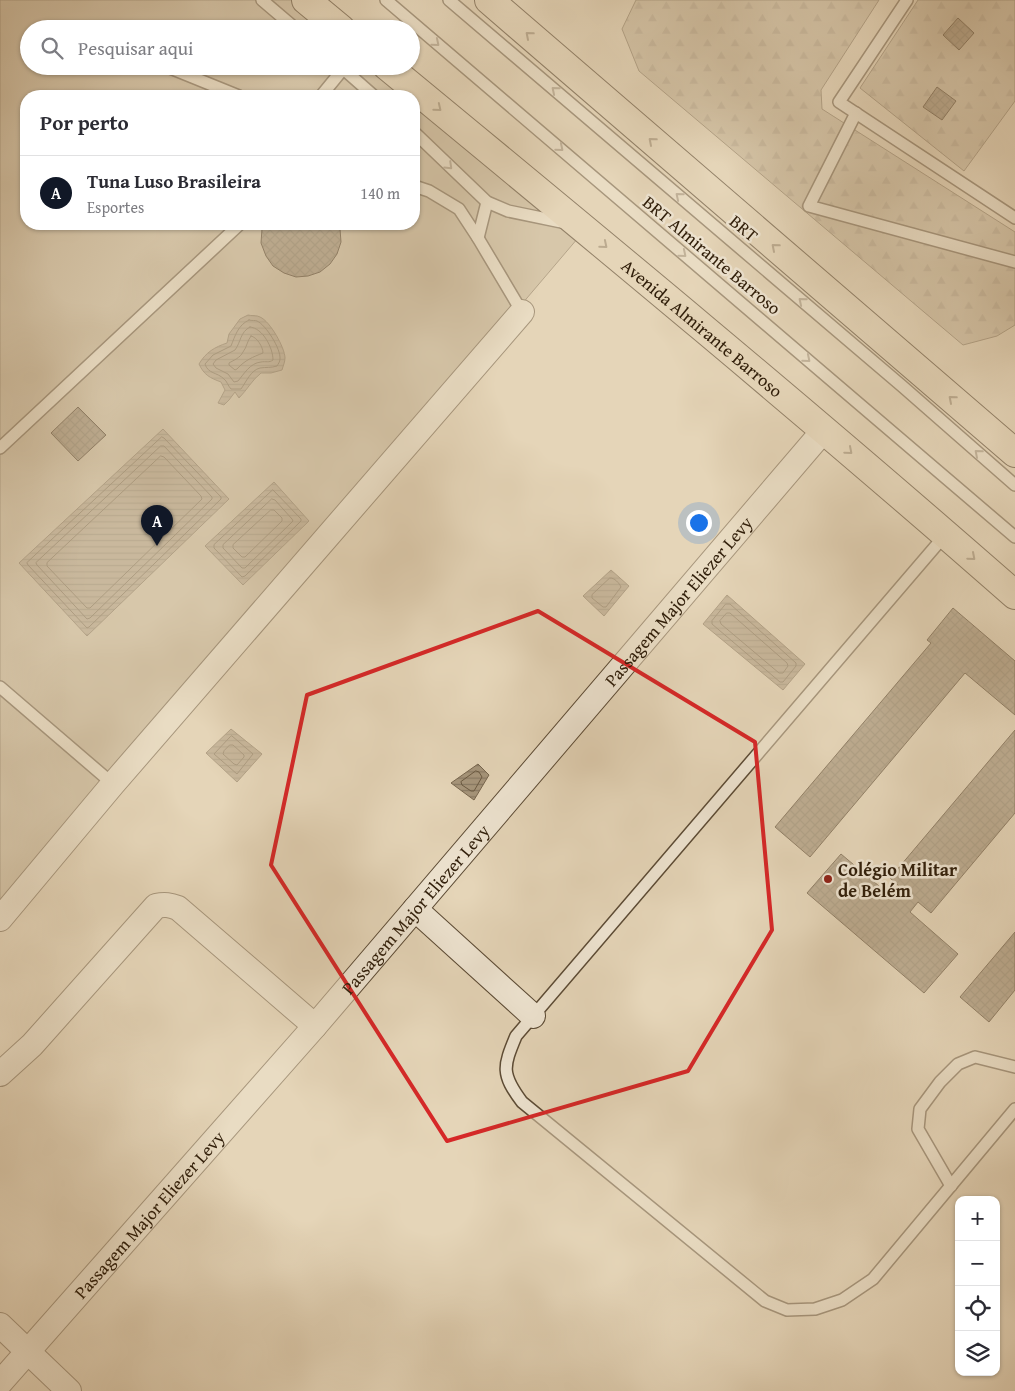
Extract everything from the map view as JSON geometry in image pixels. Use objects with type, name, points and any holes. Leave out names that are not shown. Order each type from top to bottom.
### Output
[{"type":"highway","points":[[306,0],[330,20]]},
{"type":"highway","points":[[489,0],[1015,453]]},
{"type":"highway","name":"Avenida Almirante Barroso","points":[[398,75],[416,90]]},
{"type":"highway","name":"Avenida Almirante Barroso","points":[[420,93],[584,227],[1015,594]]},
{"type":"street","points":[[0,919],[113,784],[522,312]]},
{"type":"street","name":"Passagem Major Eliezer Levy","points":[[0,1384],[315,1026],[824,430]]},
{"type":"street","points":[[0,1074],[32,1045],[156,906],[164,904],[178,908],[315,1026]]},
{"type":"street","points":[[415,908],[532,1016]]},
{"type":"street","points":[[0,1325],[69,1391]]},
{"type":"lane","points":[[262,0],[285,20]]},
{"type":"lane","name":"BRT Almirante Barroso","points":[[386,0],[409,20]]},
{"type":"lane","name":"BRT","points":[[449,0],[902,386],[1015,485]]},
{"type":"lane","points":[[906,0],[839,102],[1015,218]]},
{"type":"lane","name":"BRT Almirante Barroso","points":[[420,29],[1015,537]]},
{"type":"lane","points":[[187,75],[224,90]]},
{"type":"lane","points":[[326,90],[337,75]]},
{"type":"lane","points":[[350,75],[367,90]]},
{"type":"lane","points":[[856,113],[809,206],[1015,262]]},
{"type":"lane","points":[[420,138],[487,202],[508,210],[584,227]]},
{"type":"lane","points":[[420,188],[429,191],[459,209],[522,312]]},
{"type":"lane","points":[[478,238],[487,202]]},
{"type":"lane","points":[[0,448],[234,230]]},
{"type":"lane","points":[[946,534],[532,1016],[516,1036],[508,1055],[506,1071],[511,1087],[522,1102],[765,1301],[787,1310],[815,1309],[842,1300],[874,1279],[1015,1110]]},
{"type":"lane","points":[[0,687],[113,784]]},
{"type":"lane","points":[[951,1186],[918,1129],[920,1109],[940,1082],[958,1064],[976,1057],[1015,1067]]},
{"type":"highlighted area","points":[[538,611],[755,742],[772,930],[688,1071],[447,1141],[271,865],[307,695]]},
{"type":"green space","points":[[0,0],[307,0],[331,20],[20,20],[20,75],[397,75],[414,90],[20,90],[20,230],[420,230],[420,96],[578,238],[0,918]]},
{"type":"green space","points":[[636,0],[879,0],[821,90],[822,109],[1015,232],[1015,325],[997,336],[963,345],[639,71],[622,29]]},
{"type":"green space","points":[[918,0],[1015,0],[1015,101],[964,171],[860,88]]},
{"type":"water","points":[[248,315],[264,319],[276,335],[285,358],[282,370],[261,373],[239,398],[235,392],[224,405],[218,403],[225,390],[221,382],[208,376],[199,364],[211,351],[227,343],[229,334],[240,319]]},
{"type":"water","points":[[163,429],[229,499],[87,636],[19,563]]},
{"type":"water","points":[[274,482],[309,521],[243,585],[205,546]]},
{"type":"water","points":[[611,570],[629,586],[604,616],[583,596]]},
{"type":"water","points":[[727,595],[805,664],[783,690],[703,624]]},
{"type":"water","points":[[231,729],[262,754],[237,782],[206,753]]},
{"type":"water","points":[[478,764],[489,775],[474,800],[451,783]]},
{"type":"building","points":[[958,18],[974,33],[959,50],[943,35]]},
{"type":"building","points":[[937,87],[956,101],[942,120],[923,107]]},
{"type":"building","points":[[262,230],[340,230],[341,242],[337,254],[330,264],[320,272],[308,276],[296,277],[284,273],[273,266],[266,256],[261,243]]},
{"type":"building","points":[[78,407],[106,435],[78,461],[51,433]]},
{"type":"building","points":[[953,608],[1015,661],[1015,715],[965,673],[810,857],[775,827],[931,643],[927,640]]},
{"type":"building","points":[[1015,730],[1015,813],[931,913],[918,902],[910,912],[958,954],[924,993],[807,893],[841,854],[892,897],[900,887],[890,878]]},
{"type":"building","points":[[1015,932],[1015,990],[989,1022],[960,997]]},
{"type":"place","name":"Tuna Luso Brasileira","points":[[157,546]]},
{"type":"place","name":"Colégio Militar de Belém","points":[[828,879]]}]
